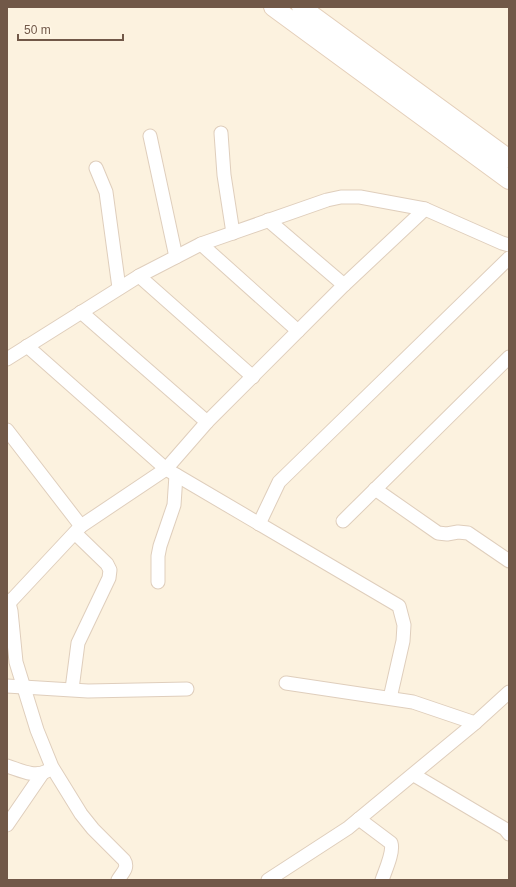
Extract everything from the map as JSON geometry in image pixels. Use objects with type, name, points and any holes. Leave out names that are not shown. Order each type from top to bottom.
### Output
[{"type":"main road","points":[[301,7],[509,160]]},
{"type":"main road","points":[[281,9],[509,180]]},
{"type":"street","points":[[221,133],[224,175],[232,233]]},
{"type":"street","points":[[150,136],[176,257]]},
{"type":"street","points":[[96,168],[106,192],[119,288]]},
{"type":"street","points":[[7,359],[139,276],[201,244],[327,200],[341,197],[360,196],[425,209],[509,245]]},
{"type":"street","points":[[118,880],[125,870],[126,864],[124,860],[93,830],[47,770],[37,730],[16,662],[8,601],[78,530],[171,472],[207,422],[344,285],[425,209]]},
{"type":"street","points":[[268,220],[344,285]]},
{"type":"street","points":[[201,244],[298,331]]},
{"type":"street","points":[[259,524],[279,482],[509,258]]},
{"type":"street","points":[[139,276],[253,377]]},
{"type":"street","points":[[81,312],[207,422]]},
{"type":"street","points":[[26,346],[171,472],[399,606],[404,625],[403,640],[390,698]]},
{"type":"street","points":[[343,521],[509,357]]},
{"type":"street","points":[[7,430],[78,530],[107,564],[110,570],[109,578],[78,643],[72,689]]},
{"type":"street","points":[[158,582],[158,556],[160,546],[174,506],[171,472]]},
{"type":"street","points":[[375,489],[438,533],[468,533],[509,561]]},
{"type":"street","points":[[286,683],[412,702],[475,723]]},
{"type":"street","points":[[7,686],[113,691],[187,689]]},
{"type":"street","points":[[268,880],[348,828],[414,775],[509,692]]},
{"type":"street","points":[[7,766],[33,774],[47,770]]},
{"type":"street","points":[[7,825],[47,770]]},
{"type":"street","points":[[414,775],[505,830],[509,834]]},
{"type":"street","points":[[359,819],[391,843],[392,851],[382,880]]}]
